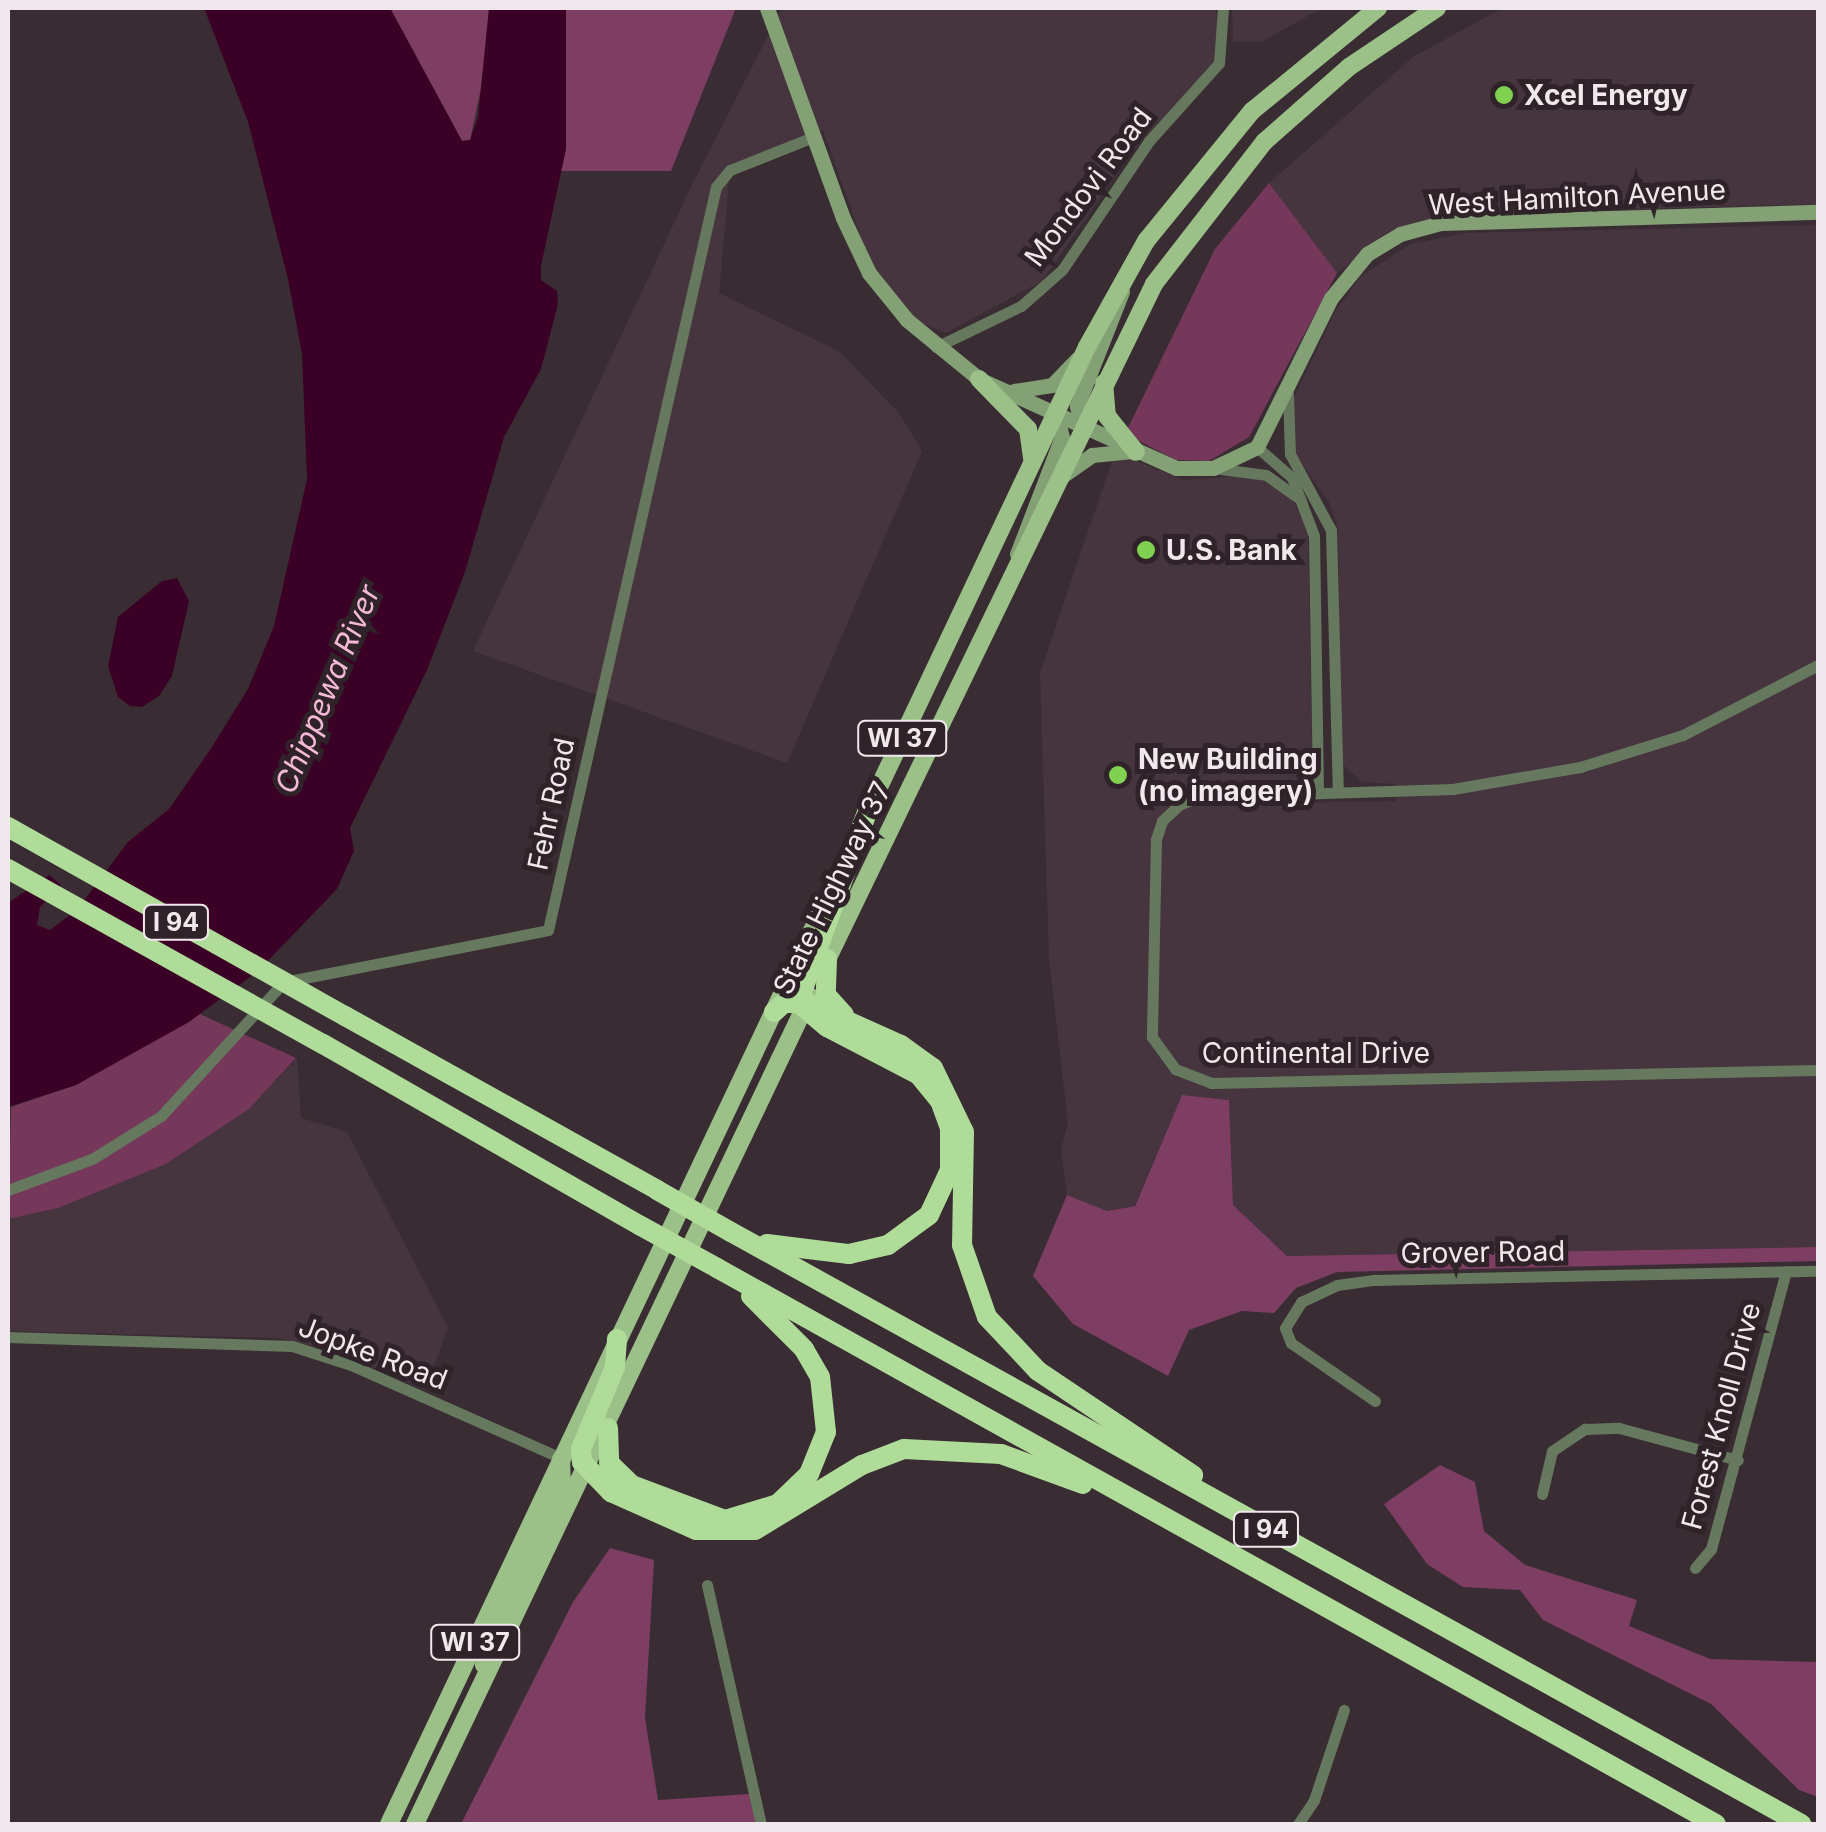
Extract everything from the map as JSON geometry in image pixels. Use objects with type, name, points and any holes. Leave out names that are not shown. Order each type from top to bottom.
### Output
[{"type":"highway","points":[[802,1005],[868,810]]},
{"type":"highway","name":"I 94","points":[[8,827],[1801,1824]]},
{"type":"highway","name":"I 94","points":[[8,869],[640,1226],[1716,1824]]},
{"type":"highway","points":[[827,959],[831,1004],[928,1062],[959,1111],[966,1150],[963,1256],[996,1330],[1050,1380],[1266,1529]]},
{"type":"highway","points":[[736,1235],[827,1254],[888,1245],[928,1215],[950,1170],[950,1128],[940,1101],[919,1076],[802,1005]]},
{"type":"highway","points":[[774,1012],[802,1005],[876,1033]]},
{"type":"highway","points":[[587,1471],[711,1519],[762,1512],[799,1486],[824,1444],[826,1404],[814,1365],[789,1331],[720,1269]]},
{"type":"highway","points":[[617,1339],[609,1386],[580,1451],[587,1471],[611,1492],[671,1520],[732,1535],[764,1526],[890,1454],[924,1447],[980,1450],[1050,1468],[1249,1572],[1268,1575]]},
{"type":"highway","points":[[608,1428],[611,1466],[657,1498]]},
{"type":"main road","name":"State Highway 37","points":[[388,1824],[1085,352],[1125,278],[1156,228],[1232,132],[1312,57],[1378,8]]},
{"type":"main road","name":"State Highway 37","points":[[416,1824],[608,1428],[802,1005],[1104,377],[1162,272],[1254,153],[1348,67],[1437,8]]},
{"type":"main road","points":[[1104,377],[1106,416],[1136,452]]},
{"type":"main road","points":[[979,380],[1028,429],[1032,464]]},
{"type":"main road","points":[[471,1716],[504,1611],[562,1487],[561,1458]]},
{"type":"street","points":[[766,8],[811,138],[870,274],[933,348],[979,380],[1136,452],[1176,468],[1212,468],[1266,476],[1305,504]]},
{"type":"street","name":"Mondovi Road","points":[[933,348],[1021,306],[1062,270],[1150,141],[1220,63],[1223,8]]},
{"type":"street","name":"Fehr Road","points":[[8,1190],[92,1160],[160,1116],[284,982],[548,930],[716,187],[730,170],[811,138]]},
{"type":"street","name":"West Hamilton Avenue","points":[[1257,447],[1332,298],[1366,254],[1400,234],[1442,222],[1818,212]]},
{"type":"street","points":[[1082,424],[1078,406],[1125,278]]},
{"type":"street","points":[[1002,390],[1048,387],[1085,352]]},
{"type":"street","points":[[1289,385],[1287,443],[1313,492],[1332,542],[1338,792]]},
{"type":"street","points":[[1009,580],[1062,437],[1056,413]]},
{"type":"street","points":[[1212,468],[1257,447],[1293,480],[1313,492]]},
{"type":"street","points":[[1058,478],[1092,456],[1136,452]]},
{"type":"street","points":[[1293,480],[1314,536],[1318,793],[1453,789],[1580,767],[1682,735],[1818,664]]},
{"type":"street","name":"Continental Drive","points":[[1318,793],[1198,798],[1162,821],[1156,839],[1152,1037],[1191,1079],[1818,1070]]},
{"type":"street","name":"Grover Road","points":[[1375,1401],[1291,1343],[1285,1328],[1301,1302],[1337,1286],[1374,1280],[1818,1270]]},
{"type":"street","name":"Forest Knoll Drive","points":[[1695,1568],[1711,1549],[1786,1271]]},
{"type":"street","name":"Jopke Road","points":[[8,1337],[292,1346],[352,1365],[587,1471]]},
{"type":"street","points":[[1542,1494],[1552,1451],[1585,1430],[1620,1428],[1738,1460]]},
{"type":"street","points":[[707,1585],[760,1824]]},
{"type":"street","points":[[1298,1824],[1314,1800],[1344,1710]]},
{"type":"shaded area","points":[[390,8],[489,8],[488,55],[470,140],[462,141]]},
{"type":"shaded area","points":[[566,8],[736,8],[671,171],[559,171],[566,149]]},
{"type":"shaded area","points":[[782,8],[1216,8],[1219,43],[1214,61],[1135,149],[1042,281],[946,333],[914,320],[871,266],[823,130],[730,170],[719,293],[840,352],[899,413],[922,451],[787,763],[473,651],[691,187]]},
{"type":"shaded area","points":[[1232,8],[1322,8],[1261,42],[1233,42]]},
{"type":"shaded area","points":[[1503,8],[1818,8],[1818,204],[1444,215],[1389,232],[1337,273],[1269,183],[1413,57]]},
{"type":"shaded area","points":[[1269,183],[1337,273],[1249,437],[1209,461],[1176,460],[1125,434],[1215,249]]},
{"type":"shaded area","points":[[1818,225],[1818,1247],[1287,1256],[1233,1205],[1229,1100],[1182,1095],[1134,1206],[1107,1211],[1067,1195],[1061,1150],[1068,1123],[1049,958],[1040,673],[1115,452],[1183,480],[1253,475],[1291,497],[1308,528],[1312,749],[1301,778],[1281,787],[1281,803],[1396,801],[1395,784],[1362,782],[1341,763],[1338,529],[1329,502],[1293,452],[1291,403],[1336,310],[1361,276],[1411,244],[1465,233]]},
{"type":"shaded area","points":[[200,1014],[296,1058],[249,1109],[166,1164],[58,1208],[8,1219],[11,1107],[76,1085]]},
{"type":"shaded area","points":[[297,1058],[301,1118],[347,1132],[448,1328],[425,1390],[345,1355],[279,1338],[8,1331],[8,1219],[58,1208],[166,1164],[249,1109]]},
{"type":"shaded area","points":[[1182,1095],[1229,1100],[1233,1205],[1287,1256],[1818,1247],[1818,1261],[1337,1272],[1296,1288],[1274,1313],[1242,1311],[1189,1330],[1168,1376],[1073,1324],[1033,1276],[1067,1195],[1107,1211],[1135,1206]]},
{"type":"shaded area","points":[[1440,1465],[1475,1482],[1484,1531],[1525,1565],[1637,1600],[1629,1626],[1710,1659],[1818,1662],[1818,1797],[1799,1790],[1711,1704],[1543,1620],[1520,1590],[1463,1587],[1427,1564],[1384,1504]]},
{"type":"shaded area","points":[[610,1548],[654,1560],[645,1718],[658,1800],[749,1794],[756,1824],[461,1824],[573,1602]]},
{"type":"water","name":"Chippewa River","points":[[204,8],[390,8],[462,141],[470,140],[478,117],[489,8],[566,8],[566,149],[541,266],[541,280],[557,291],[558,304],[541,369],[504,437],[465,572],[427,670],[350,828],[354,851],[337,889],[258,971],[189,1022],[76,1085],[8,1107],[8,903],[49,875],[61,885],[40,907],[37,925],[50,930],[77,910],[128,842],[169,809],[248,689],[274,626],[307,479],[302,354],[288,279],[248,122]]},
{"type":"water","points":[[177,578],[189,601],[172,676],[159,696],[142,707],[130,706],[118,697],[108,666],[118,617],[162,581]]},
{"type":"place","name":"Xcel Energy","points":[[1504,95]]},
{"type":"place","name":"U.S. Bank","points":[[1146,550]]},
{"type":"place","name":"New Building (no imagery)","points":[[1118,775]]}]
